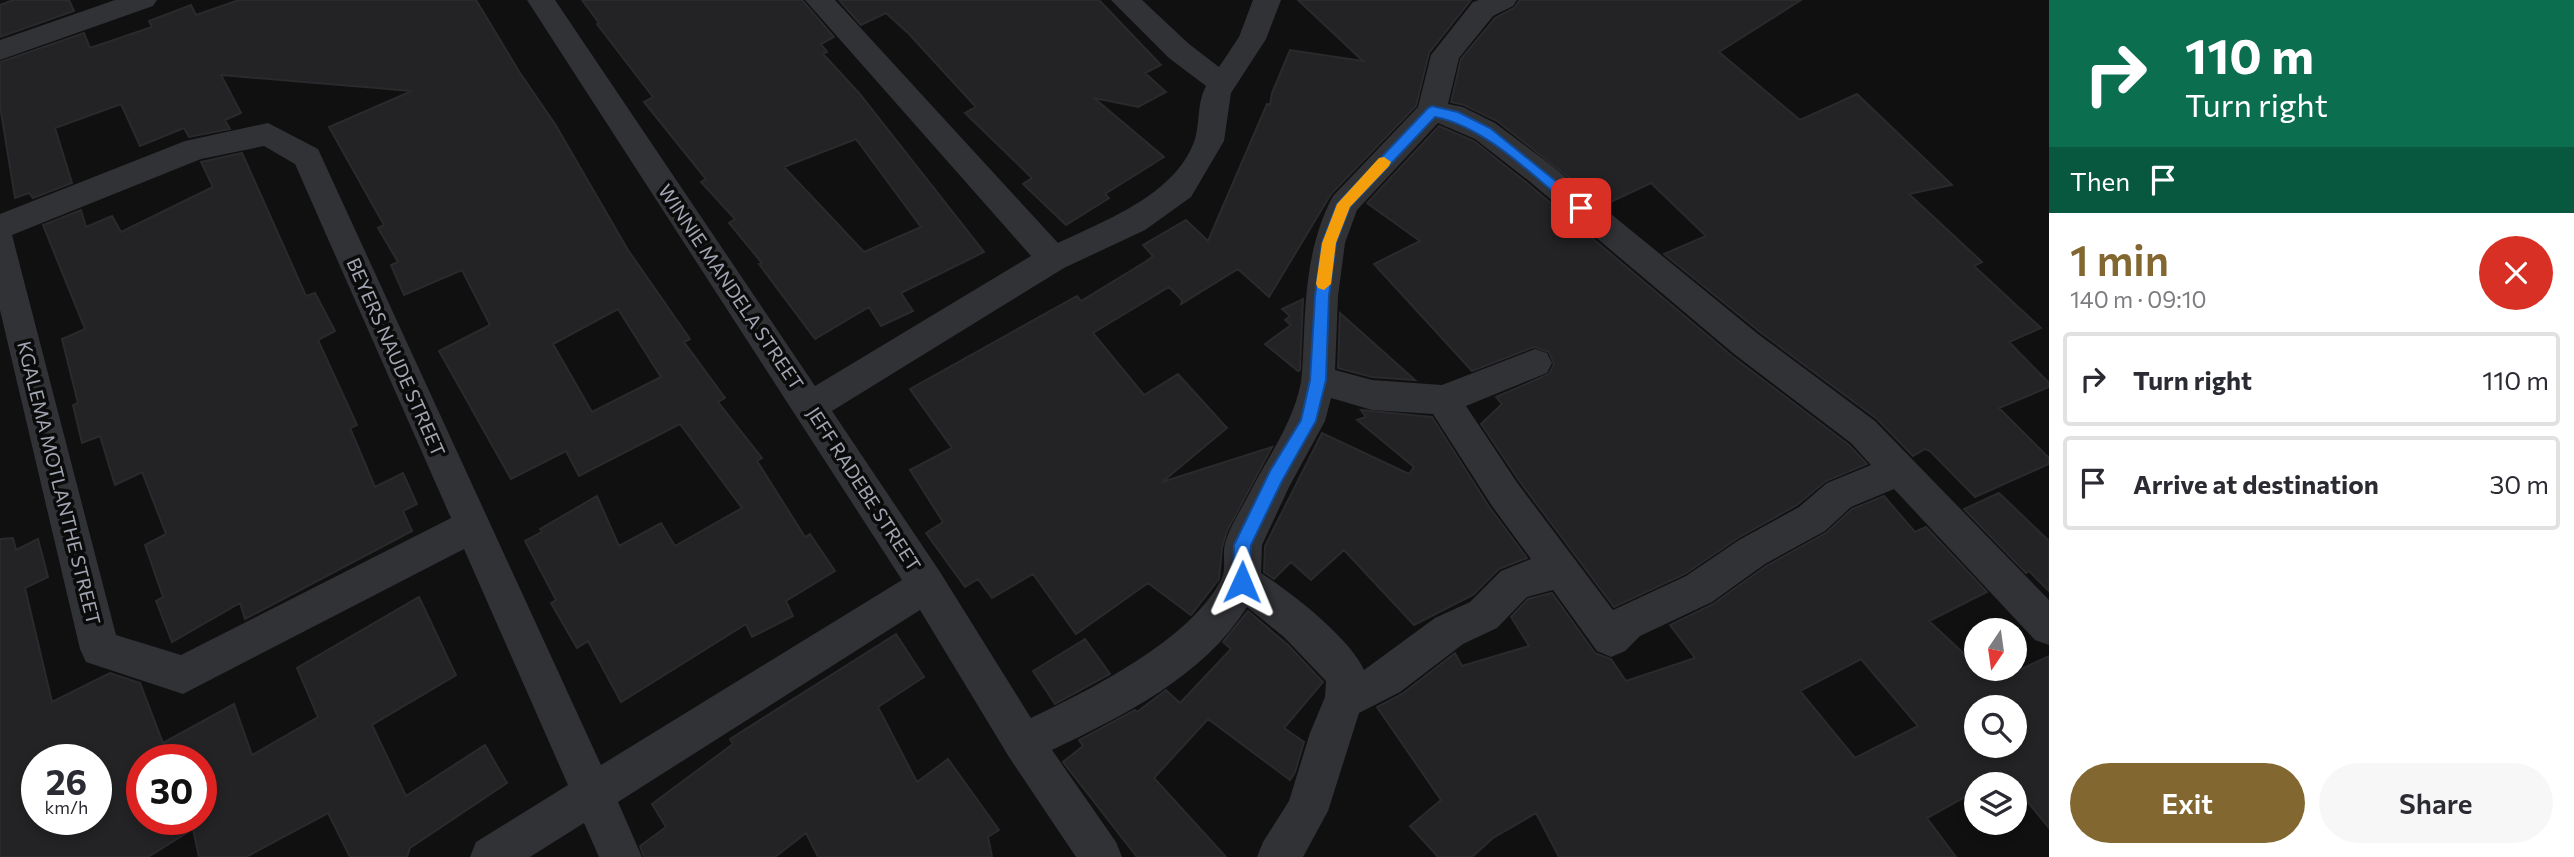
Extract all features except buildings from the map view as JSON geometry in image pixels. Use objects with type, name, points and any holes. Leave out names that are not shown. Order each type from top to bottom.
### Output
[{"type":"street","points":[[0,50],[143,0]]},
{"type":"street","name":"WINNIE MANDELA STREET","points":[[541,0],[811,406],[927,585],[1023,744],[1101,857]]},
{"type":"street","name":"JEFF RADEBE STREET","points":[[491,857],[927,585],[541,0]]},
{"type":"street","points":[[819,0],[1053,260]]},
{"type":"street","points":[[1125,0],[1179,51],[1222,84]]},
{"type":"street","points":[[811,406],[1053,260],[1134,221],[1180,189],[1209,141],[1217,92],[1252,39],[1267,0]]},
{"type":"street","points":[[1023,744],[1104,704],[1185,649],[1218,619],[1242,582],[1243,545],[1276,476],[1308,421],[1318,380],[1322,296],[1329,243],[1344,204],[1432,111],[1445,55],[1490,3]]},
{"type":"street","points":[[1432,111],[1453,116],[1485,131],[1540,173],[1746,344],[1863,432],[2049,627]]},
{"type":"street","name":"BEYERS NAUDE STREET","points":[[0,227],[197,149],[268,134],[307,157],[621,857]]},
{"type":"street","name":"KGALEMA MOTLANTHE STREET","points":[[0,243],[100,649],[183,675],[472,526]]},
{"type":"street","points":[[1318,380],[1372,395],[1443,400],[1535,363]]},
{"type":"street","points":[[1443,400],[1505,495],[1611,638],[1626,623],[1699,589],[1752,552],[1812,519],[1840,494],[1864,487],[1898,469]]},
{"type":"street","points":[[1345,698],[1361,694],[1382,683],[1401,665],[1451,631],[1477,621],[1491,610],[1515,582],[1561,570]]},
{"type":"street","points":[[1242,582],[1277,604],[1346,674],[1345,698],[1330,733],[1307,811],[1278,857]]},
{"type":"slow traffic","points":[[1324,284],[1329,243],[1344,204],[1384,162]]},
{"type":"route","points":[[1242,582],[1243,545],[1276,476],[1308,421],[1318,380],[1322,296],[1329,243],[1344,204],[1432,111],[1453,116],[1485,131],[1581,208]]}]
